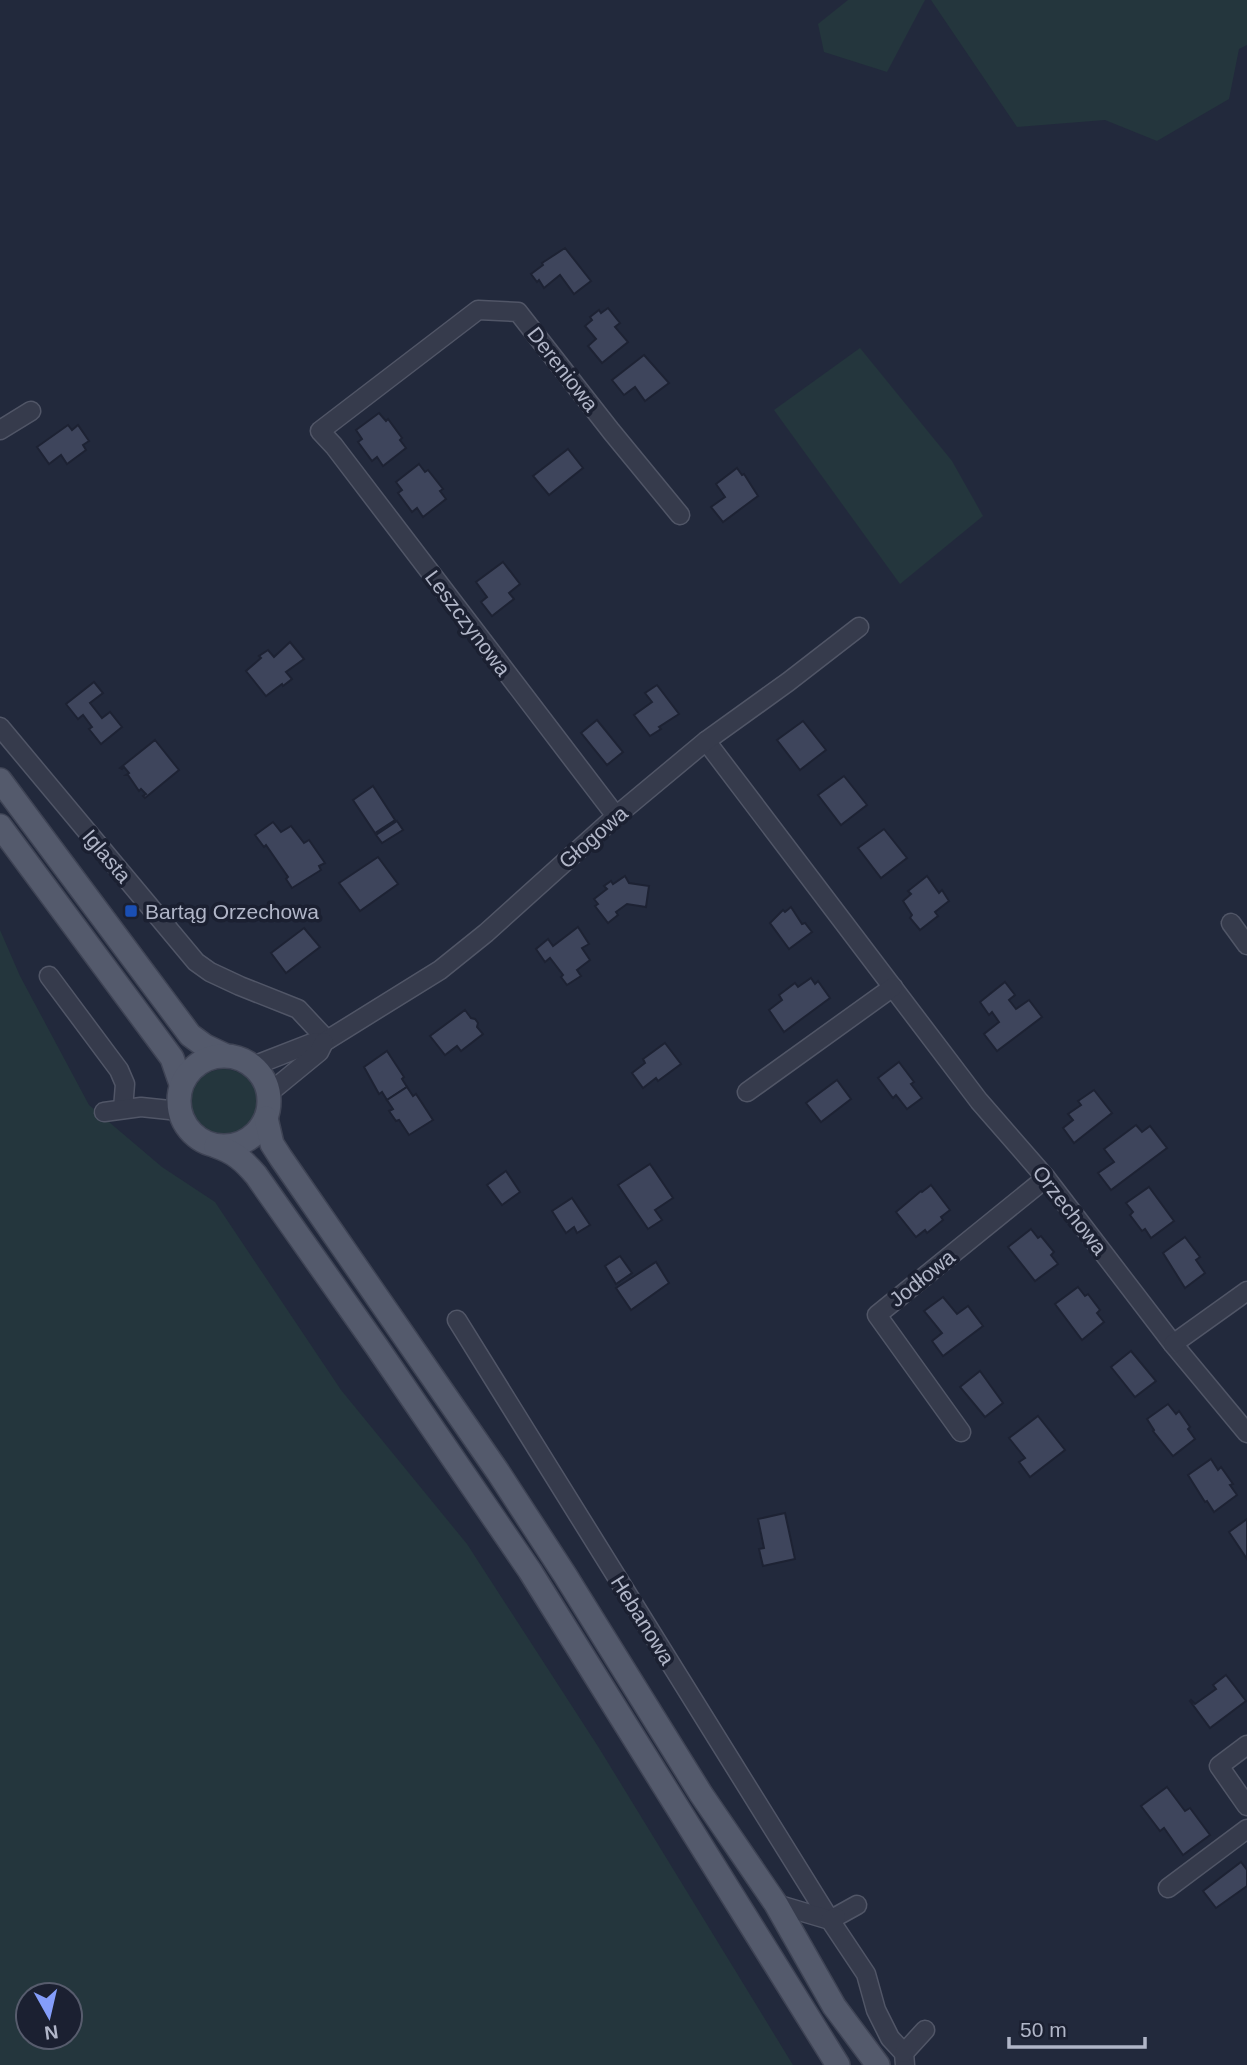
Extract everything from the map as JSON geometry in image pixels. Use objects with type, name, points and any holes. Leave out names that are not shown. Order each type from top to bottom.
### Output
[{"type":"main road","points":[[0,780],[190,1035],[205,1046],[253,1066],[263,1078],[269,1093],[269,1106],[260,1129],[240,1143],[216,1146]]},
{"type":"main road","points":[[0,826],[172,1058],[181,1084],[179,1111],[184,1123],[192,1134],[204,1142],[230,1150],[256,1175],[530,1571],[838,2065]]},
{"type":"main road","points":[[181,1084],[188,1072],[198,1063],[210,1057],[224,1055]]},
{"type":"main road","points":[[266,1118],[272,1144],[281,1158],[498,1472],[701,1794],[776,1904],[835,2006],[878,2065]]},
{"type":"street","name":"Dereniowa","points":[[320,431],[478,310],[518,312],[680,514]]},
{"type":"street","points":[[0,430],[31,411]]},
{"type":"street","name":"Leszczynowa","points":[[320,431],[616,816]]},
{"type":"street","name":"Głogowa","points":[[269,1093],[319,1052],[326,1041],[440,970],[706,741],[859,627]]},
{"type":"street","name":"Iglasta","points":[[0,727],[196,962],[240,986],[298,1009],[326,1041]]},
{"type":"street","name":"Orzechowa","points":[[706,741],[979,1101],[1046,1178],[1173,1344],[1247,1433]]},
{"type":"street","points":[[1231,923],[1247,945]]},
{"type":"street","points":[[49,976],[119,1070],[125,1084],[123,1109]]},
{"type":"street","points":[[747,1092],[893,987]]},
{"type":"street","name":"Głogowa","points":[[253,1066],[312,1042],[326,1041]]},
{"type":"street","points":[[104,1112],[141,1107],[179,1111]]},
{"type":"street","name":"Jodłowa","points":[[961,1432],[877,1315],[1046,1178]]},
{"type":"street","points":[[1173,1344],[1247,1291]]},
{"type":"street","name":"Hebanowa","points":[[457,1320],[866,1975],[876,2010],[904,2059]]},
{"type":"street","points":[[1247,1745],[1219,1766],[1247,1806]]},
{"type":"street","points":[[1168,1888],[1247,1829]]},
{"type":"street","points":[[776,1904],[830,1920],[857,1905]]},
{"type":"street","points":[[904,2059],[925,2030]]},
{"type":"shaded area","points":[[848,0],[925,0],[887,72],[824,52],[818,24]]},
{"type":"shaded area","points":[[931,0],[1247,0],[1247,45],[1239,49],[1229,99],[1157,141],[1105,120],[1017,127]]},
{"type":"shaded area","points":[[860,348],[952,461],[983,516],[900,584],[774,410]]},
{"type":"shaded area","points":[[0,930],[20,976],[89,1105],[162,1167],[215,1202],[341,1390],[467,1544],[599,1748],[793,2065],[0,2065]]},
{"type":"shaded area","points":[[224,1069],[237,1072],[247,1079],[254,1089],[257,1102],[254,1115],[247,1125],[237,1132],[224,1135],[211,1132],[201,1125],[194,1115],[191,1102],[194,1089],[201,1079],[211,1072]]},
{"type":"building","points":[[565,248],[591,281],[574,294],[560,275],[544,288],[531,274]]},
{"type":"building","points":[[608,308],[620,323],[615,327],[628,342],[602,363],[588,346],[596,339],[585,326],[592,320],[590,317],[599,310],[601,313]]},
{"type":"building","points":[[644,355],[669,383],[645,401],[635,387],[624,395],[612,380]]},
{"type":"building","points":[[379,413],[386,421],[388,419],[406,448],[383,466],[377,457],[372,461],[358,442],[362,439],[356,430]]},
{"type":"building","points":[[68,425],[72,430],[78,425],[89,441],[83,445],[86,450],[67,464],[61,455],[49,464],[37,447]]},
{"type":"building","points":[[568,449],[583,468],[549,495],[533,476]]},
{"type":"building","points":[[419,464],[425,472],[428,470],[443,489],[440,491],[446,499],[423,517],[417,508],[412,512],[398,493],[402,490],[396,482]]},
{"type":"building","points":[[737,468],[758,496],[723,522],[711,507],[725,497],[716,484]]},
{"type":"building","points":[[503,562],[520,584],[509,593],[514,599],[492,616],[481,602],[487,597],[476,582]]},
{"type":"building","points":[[290,642],[304,659],[286,672],[292,679],[266,696],[246,671],[268,650],[274,657]]},
{"type":"building","points":[[94,682],[103,693],[90,703],[102,718],[110,712],[122,727],[101,744],[89,729],[92,727],[83,715],[78,719],[66,704]]},
{"type":"building","points":[[657,685],[679,714],[650,736],[634,715],[652,702],[645,693]]},
{"type":"building","points":[[597,720],[623,752],[607,765],[581,733]]},
{"type":"building","points":[[803,721],[826,750],[800,770],[777,740]]},
{"type":"building","points":[[155,740],[179,770],[145,798],[143,796],[146,794],[141,789],[139,791],[126,775],[129,773],[124,767],[120,768]]},
{"type":"building","points":[[844,776],[867,805],[841,825],[818,795]]},
{"type":"building","points":[[373,786],[395,820],[375,833],[353,800]]},
{"type":"building","points":[[397,821],[403,830],[382,843],[376,835]]},
{"type":"building","points":[[273,822],[281,832],[291,826],[304,843],[309,840],[325,863],[319,866],[321,870],[292,888],[286,879],[288,877],[266,845],[264,847],[255,835]]},
{"type":"building","points":[[884,829],[907,858],[881,878],[858,848]]},
{"type":"building","points":[[378,857],[398,884],[360,911],[339,883]]},
{"type":"building","points":[[625,876],[629,883],[649,886],[646,907],[627,904],[616,912],[618,915],[608,923],[595,906],[598,904],[594,899],[607,889],[604,886]]},
{"type":"building","points":[[927,876],[939,893],[942,890],[949,901],[935,912],[938,916],[920,930],[910,918],[912,915],[903,901],[911,894],[908,891]]},
{"type":"building","points":[[791,907],[802,924],[805,923],[812,932],[789,949],[770,923],[783,910],[785,912]]},
{"type":"building","points":[[578,927],[589,944],[582,948],[590,960],[577,970],[581,976],[567,985],[550,958],[545,962],[536,949],[548,939],[553,946]]},
{"type":"building","points":[[304,928],[320,947],[286,973],[271,953]]},
{"type":"building","points":[[811,978],[815,984],[818,981],[830,998],[784,1032],[769,1010],[782,1000],[779,995],[795,983],[798,987]]},
{"type":"building","points":[[1005,982],[1015,995],[1009,1000],[1016,1009],[1029,1000],[1042,1017],[997,1051],[984,1034],[999,1022],[992,1012],[989,1015],[980,1002]]},
{"type":"building","points":[[465,1010],[478,1023],[477,1027],[483,1034],[461,1051],[457,1046],[445,1055],[430,1036]]},
{"type":"building","points":[[665,1043],[681,1064],[643,1088],[632,1073],[645,1063],[643,1059]]},
{"type":"building","points":[[387,1051],[404,1077],[402,1079],[407,1087],[387,1100],[382,1092],[379,1094],[364,1067]]},
{"type":"building","points":[[899,1062],[922,1098],[907,1109],[896,1095],[893,1098],[878,1078]]},
{"type":"building","points":[[837,1080],[851,1099],[821,1122],[806,1103]]},
{"type":"building","points":[[407,1087],[413,1096],[416,1094],[433,1120],[409,1135],[389,1111],[393,1109],[387,1100]]},
{"type":"building","points":[[1094,1090],[1112,1113],[1074,1143],[1063,1128],[1073,1120],[1068,1114],[1081,1105],[1078,1101]]},
{"type":"building","points":[[1136,1125],[1142,1132],[1150,1126],[1167,1148],[1111,1190],[1098,1173],[1114,1162],[1104,1149]]},
{"type":"building","points":[[650,1164],[673,1198],[655,1210],[662,1220],[648,1229],[618,1185]]},
{"type":"building","points":[[506,1171],[520,1192],[502,1205],[487,1185]]},
{"type":"building","points":[[931,1185],[950,1210],[941,1217],[943,1220],[927,1233],[925,1230],[916,1237],[896,1212]]},
{"type":"building","points":[[1149,1187],[1174,1221],[1151,1238],[1130,1215],[1133,1212],[1126,1203]]},
{"type":"building","points":[[572,1198],[590,1225],[577,1233],[574,1227],[566,1233],[552,1211]]},
{"type":"building","points":[[1031,1229],[1038,1238],[1041,1236],[1054,1252],[1051,1255],[1058,1264],[1035,1281],[1008,1247]]},
{"type":"building","points":[[1185,1237],[1200,1257],[1196,1260],[1205,1273],[1185,1288],[1163,1253]]},
{"type":"building","points":[[620,1256],[632,1273],[616,1284],[605,1266]]},
{"type":"building","points":[[656,1262],[669,1283],[631,1310],[616,1288]]},
{"type":"building","points":[[1078,1287],[1085,1296],[1088,1294],[1100,1310],[1097,1313],[1104,1322],[1082,1340],[1055,1304]]},
{"type":"building","points":[[943,1297],[957,1314],[968,1306],[983,1326],[943,1356],[932,1341],[942,1333],[924,1311]]},
{"type":"building","points":[[1131,1351],[1156,1381],[1135,1397],[1111,1367]]},
{"type":"building","points":[[980,1371],[1003,1403],[985,1417],[960,1387]]},
{"type":"building","points":[[1168,1404],[1176,1414],[1179,1411],[1195,1439],[1173,1456],[1147,1419]]},
{"type":"building","points":[[1038,1416],[1065,1450],[1030,1477],[1019,1462],[1025,1458],[1009,1438]]},
{"type":"building","points":[[1211,1459],[1218,1470],[1221,1467],[1237,1495],[1214,1512],[1188,1475]]},
{"type":"building","points":[[785,1513],[795,1559],[763,1566],[759,1549],[764,1548],[758,1519]]},
{"type":"building","points":[[1247,1519],[1247,1559],[1229,1532]]},
{"type":"building","points":[[1226,1675],[1246,1701],[1210,1728],[1190,1701],[1195,1704],[1216,1689],[1213,1685]]},
{"type":"building","points":[[1167,1787],[1185,1811],[1190,1808],[1210,1835],[1183,1855],[1164,1828],[1160,1831],[1141,1806]]},
{"type":"building","points":[[1241,1862],[1247,1870],[1247,1886],[1216,1908],[1203,1891]]},
{"type":"place","name":"Bartąg Orzechowa","points":[[131,911]]}]
